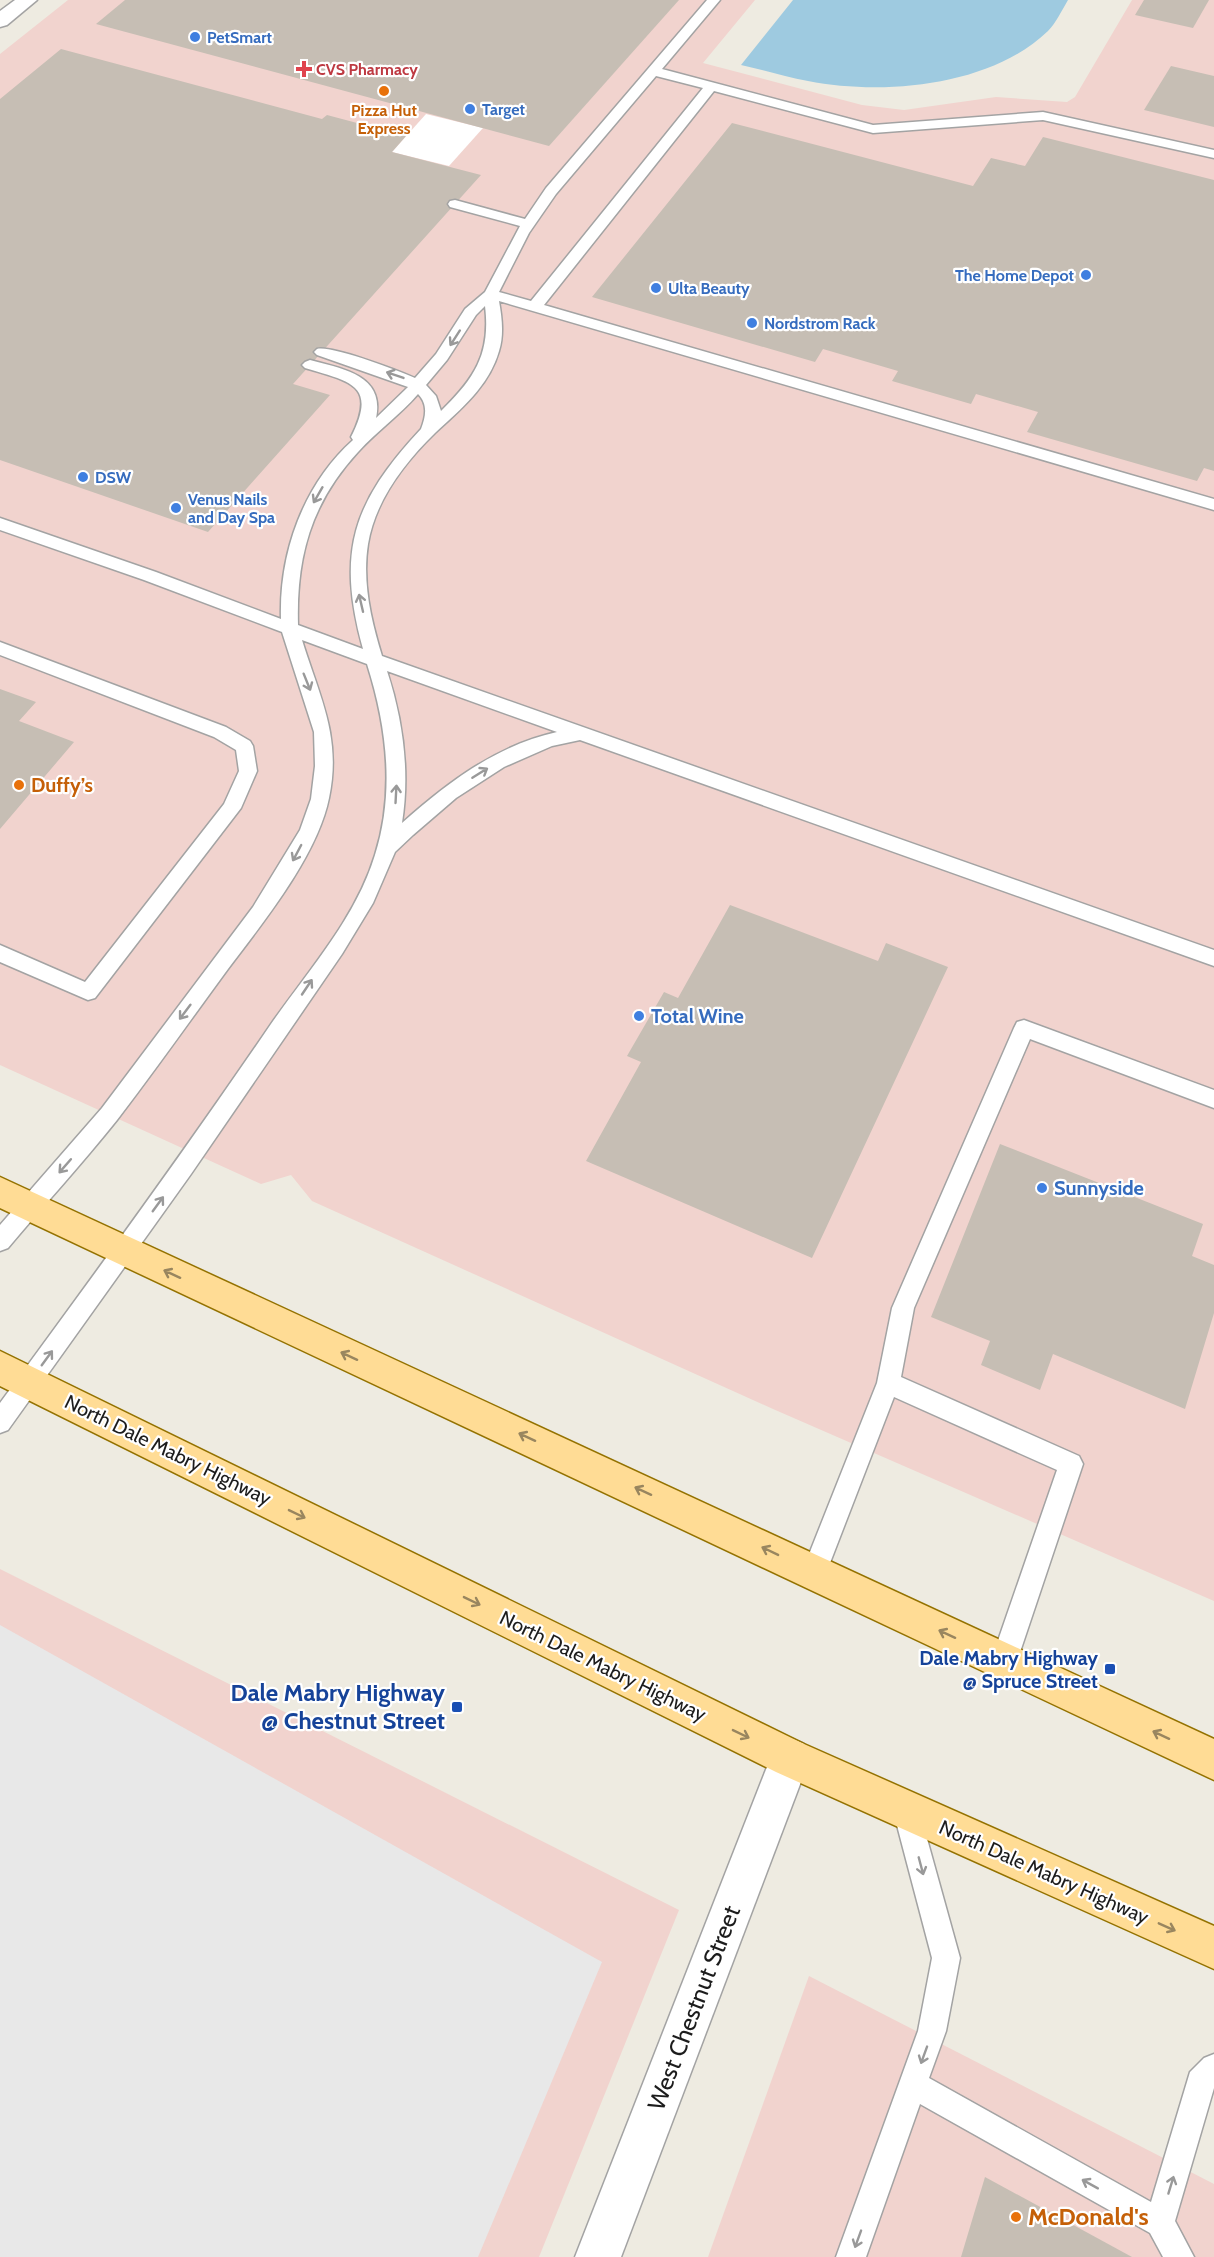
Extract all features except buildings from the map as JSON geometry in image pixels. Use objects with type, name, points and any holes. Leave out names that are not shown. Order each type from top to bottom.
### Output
[{"type":"main road","points":[[0,1192],[612,1476],[1214,1760]]},
{"type":"main road","name":"North Dale Mabry Highway","points":[[15,1375],[790,1758],[1214,1948]]},
{"type":"street","points":[[0,21],[27,0]]},
{"type":"street","name":"West Chestnut Street","points":[[598,2257],[790,1758]]},
{"type":"lane","points":[[353,448],[376,428],[442,357],[470,312],[491,294],[510,254],[551,191],[714,0]]},
{"type":"lane","points":[[653,71],[873,129],[1043,116],[1214,154]]},
{"type":"lane","points":[[535,306],[711,86]]},
{"type":"lane","points":[[455,204],[528,224]]},
{"type":"lane","points":[[491,294],[1214,505]]},
{"type":"lane","points":[[0,1422],[15,1375],[123,1251],[198,1148],[362,906],[380,871],[395,802],[397,764],[391,723],[358,589],[360,542],[374,502],[397,466],[463,399],[481,377],[491,354],[494,338],[495,321],[491,294]]},
{"type":"lane","points":[[322,352],[418,384],[434,406],[435,418],[428,432]]},
{"type":"lane","points":[[0,1242],[109,1114],[260,912],[309,831],[320,800],[324,766],[323,732],[290,628],[289,595],[298,538],[309,512],[322,488],[353,448],[371,412],[370,393],[345,376],[310,365]]},
{"type":"lane","points":[[0,524],[374,660],[1214,958]]},
{"type":"lane","points":[[0,648],[220,732],[244,746],[248,771],[232,808],[88,992],[0,953]]},
{"type":"lane","points":[[386,850],[449,793],[490,767],[549,738],[581,733]]},
{"type":"lane","points":[[814,1572],[888,1383],[903,1308],[1024,1028],[1214,1099]]},
{"type":"lane","points":[[888,1383],[1071,1464],[1004,1661]]},
{"type":"lane","points":[[851,2257],[932,2031],[946,1958],[906,1810]]},
{"type":"lane","points":[[1160,2223],[1200,2082],[1214,2068]]},
{"type":"lane","points":[[913,2084],[1160,2223],[1179,2257]]},
{"type":"shaded area","points":[[68,0],[755,0],[703,63],[862,105],[904,110],[996,97],[1067,102],[1075,97],[1132,0],[1214,0],[1214,1601],[773,1409],[312,1201],[291,1175],[261,1184],[0,1065],[0,54]]},
{"type":"shaded area","points":[[0,1569],[679,1910],[539,2257],[0,2257]]},
{"type":"shaded area","points":[[0,1625],[602,1962],[478,2257],[0,2257]]},
{"type":"shaded area","points":[[809,1976],[1214,2184],[1214,2257],[708,2257]]},
{"type":"water","points":[[793,0],[1068,0],[1048,31],[1024,50],[997,64],[967,75],[935,82],[870,87],[808,81],[741,65]]},
{"type":"pier","points":[[426,114],[483,128],[449,166],[392,152]]},
{"type":"place","name":"PetSmart","points":[[195,37]]},
{"type":"place","name":"CVS Pharmacy","points":[[304,69]]},
{"type":"place","name":"Pizza Hut Express","points":[[384,91]]},
{"type":"place","name":"Target","points":[[470,109]]},
{"type":"place","name":"The Home Depot","points":[[1086,275]]},
{"type":"place","name":"Ulta Beauty","points":[[656,288]]},
{"type":"place","name":"Nordstrom Rack","points":[[752,323]]},
{"type":"place","name":"DSW","points":[[83,477]]},
{"type":"place","name":"Venus Nails and Day Spa","points":[[176,508]]},
{"type":"place","name":"Duffy’s","points":[[19,785]]},
{"type":"place","name":"Total Wine","points":[[639,1016]]},
{"type":"place","name":"Sunnyside","points":[[1042,1188]]},
{"type":"place","name":"Dale Mabry Highway @ Spruce Street","points":[[1110,1669]]},
{"type":"place","name":"Dale Mabry Highway @ Chestnut Street","points":[[457,1707]]},
{"type":"place","name":"McDonald's","points":[[1016,2217]]}]
